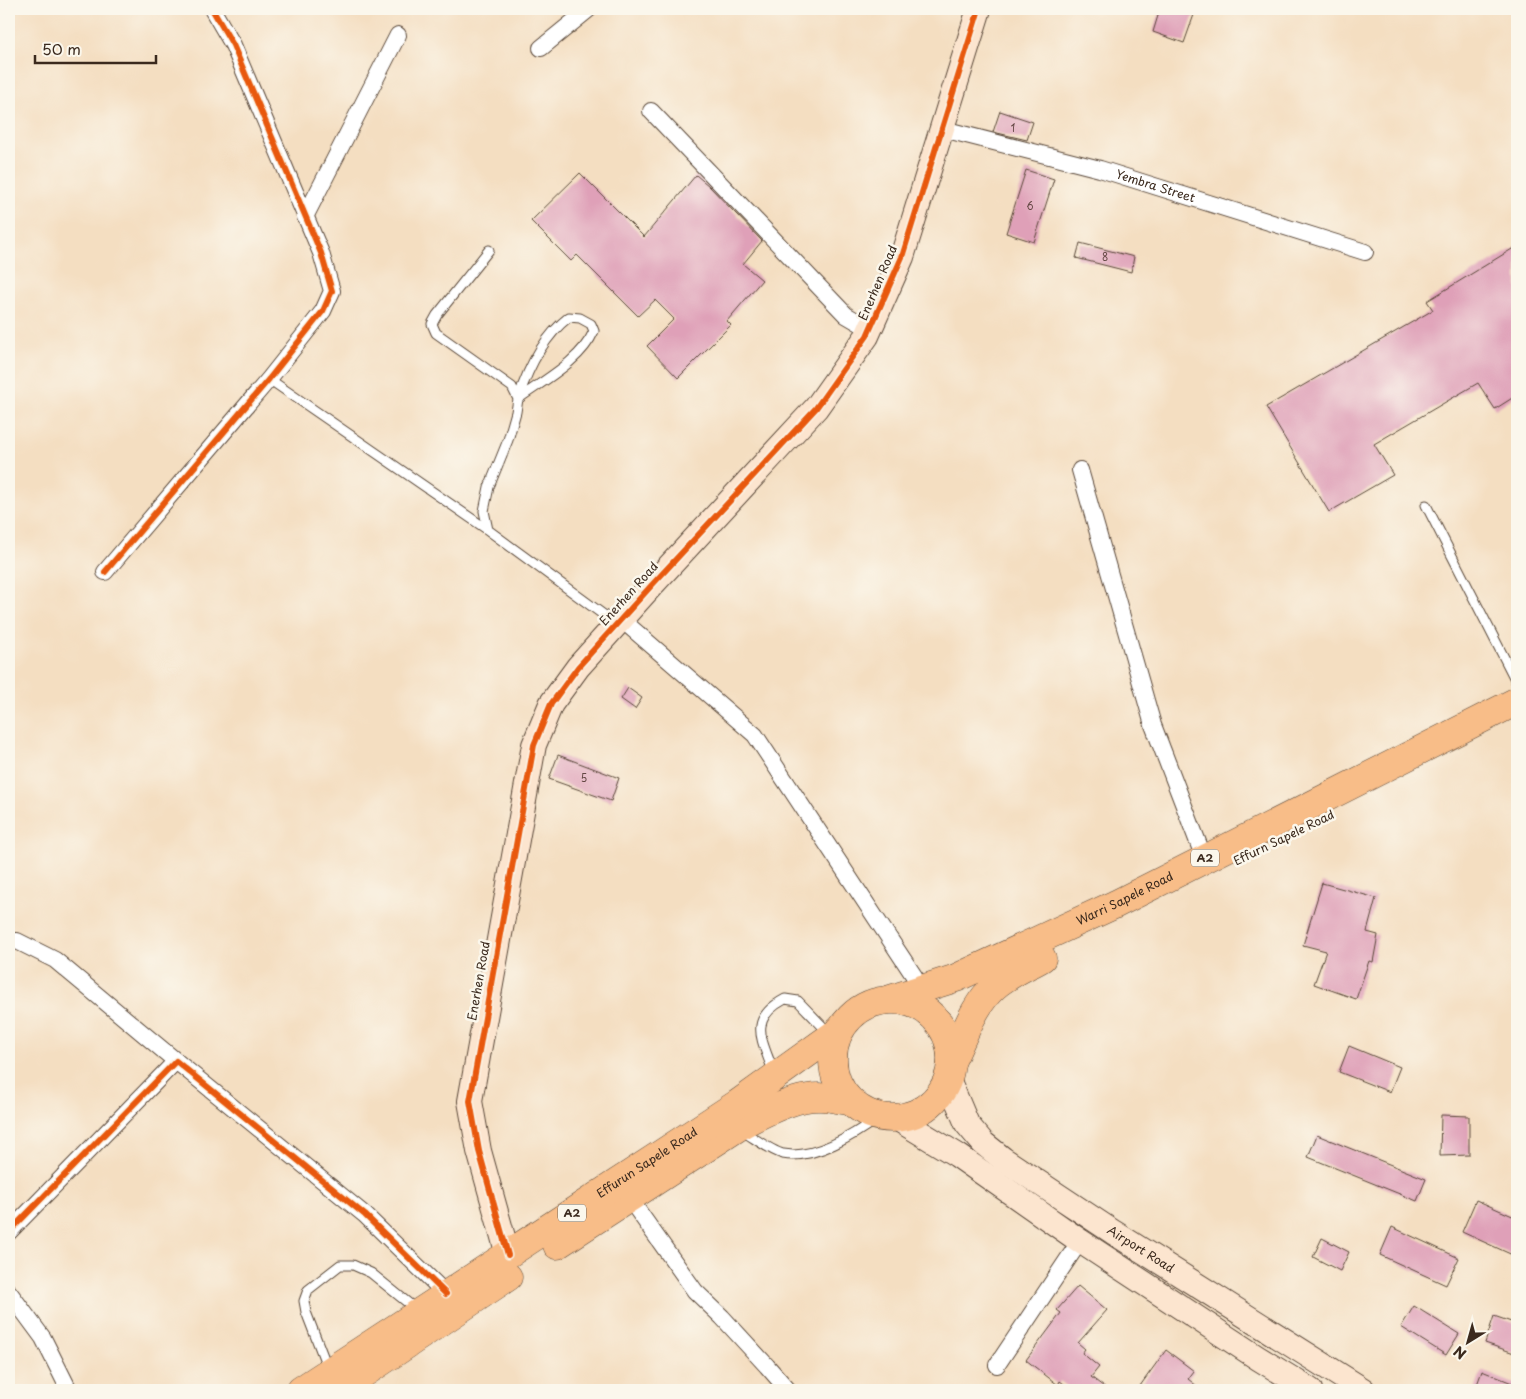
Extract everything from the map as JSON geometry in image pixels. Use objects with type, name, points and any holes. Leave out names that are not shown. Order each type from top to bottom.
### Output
[{"type":"highway","name":"Warri Sapele Road","points":[[887,1000],[956,978],[1116,904],[1517,701]]},
{"type":"highway","name":"Effurn Sapele Road","points":[[950,1070],[984,997],[1009,975],[1517,722]]},
{"type":"highway","name":"A2","points":[[887,1000],[907,1001],[925,1010],[939,1023],[948,1040],[950,1070],[940,1094],[928,1107],[913,1115],[887,1118],[864,1111],[850,1101],[839,1086],[833,1067],[833,1048],[836,1033],[852,1015],[868,1004],[887,1000]]},
{"type":"highway","name":"Effurun Sapele Road","points":[[334,1381],[446,1294],[729,1109],[836,1033]]},
{"type":"highway","name":"Effurun Sapele Road","points":[[302,1390],[334,1381],[475,1299],[737,1128],[768,1110],[818,1097],[850,1101]]},
{"type":"street","points":[[105,572],[269,379],[323,311],[332,291],[321,253],[232,45],[212,9]]},
{"type":"street","points":[[541,48],[588,9]]},
{"type":"street","name":"Enerhen Road","points":[[508,1255],[479,1151],[470,1101],[534,745],[551,704],[578,667],[816,408],[867,336],[902,257],[979,9]]},
{"type":"street","points":[[305,217],[398,35]]},
{"type":"street","points":[[651,111],[846,315],[870,329]]},
{"type":"street","name":"Yembra Street","points":[[943,129],[1100,169],[1365,252]]},
{"type":"street","points":[[1080,470],[1153,726],[1204,858]]},
{"type":"street","points":[[619,622],[755,735],[922,988]]},
{"type":"street","points":[[9,942],[17,941],[56,960],[176,1061],[365,1215],[446,1294]]},
{"type":"street","points":[[9,1232],[176,1061]]},
{"type":"street","name":"Airport Road","points":[[950,1070],[967,1124],[983,1143],[1113,1232],[1364,1390]]},
{"type":"street","points":[[887,1118],[957,1155],[1164,1297],[1310,1390]]},
{"type":"street","points":[[629,1198],[695,1292],[741,1338],[788,1390]]},
{"type":"street","points":[[997,1365],[1080,1241]]},
{"type":"street","points":[[1164,1297],[1180,1274]]},
{"type":"street","points":[[9,1292],[43,1338],[69,1390]]},
{"type":"lane","points":[[489,250],[437,315],[432,324],[436,333],[512,387],[518,399]]},
{"type":"lane","points":[[488,530],[484,511],[489,487],[508,440],[518,399],[527,373],[559,325],[569,317],[580,318],[591,324],[594,331],[589,342],[576,357],[518,399]]},
{"type":"lane","points":[[269,379],[619,622]]},
{"type":"lane","points":[[1426,505],[1517,683]]},
{"type":"lane","points":[[775,1077],[761,1035],[761,1025],[765,1013],[774,1005],[785,999],[798,1001],[836,1033]]},
{"type":"lane","points":[[737,1128],[781,1153],[800,1155],[831,1145],[887,1118]]},
{"type":"lane","points":[[334,1381],[306,1312],[304,1300],[308,1290],[340,1265],[353,1265],[371,1273],[420,1313]]},
{"type":"building","points":[[1160,9],[1196,9],[1184,43],[1153,32]]},
{"type":"building","points":[[1000,111],[1033,122],[1027,140],[993,132]]},
{"type":"building","points":[[1026,170],[1054,179],[1034,242],[1006,233]]},
{"type":"building","points":[[580,173],[644,237],[696,175],[762,241],[743,264],[762,280],[727,321],[731,325],[678,378],[647,346],[674,319],[655,300],[638,316],[577,255],[571,261],[531,221]]},
{"type":"building","points":[[1080,243],[1134,257],[1131,272],[1076,258]]},
{"type":"building","points":[[1517,246],[1517,395],[1495,409],[1478,383],[1374,444],[1393,475],[1329,512],[1266,407],[1433,310],[1427,301]]},
{"type":"building","points":[[628,688],[642,698],[635,709],[621,699]]},
{"type":"building","points":[[558,755],[619,778],[611,801],[549,779]]},
{"type":"building","points":[[1322,883],[1376,898],[1367,932],[1378,935],[1373,962],[1369,961],[1356,999],[1314,984],[1326,951],[1303,945]]},
{"type":"building","points":[[1349,1046],[1400,1067],[1390,1092],[1339,1072]]},
{"type":"building","points":[[1441,1115],[1469,1116],[1469,1155],[1440,1156]]},
{"type":"building","points":[[1317,1135],[1426,1179],[1417,1201],[1308,1157]]},
{"type":"building","points":[[1476,1200],[1517,1218],[1517,1257],[1462,1232]]},
{"type":"building","points":[[1392,1227],[1459,1258],[1446,1285],[1380,1255]]},
{"type":"building","points":[[1322,1238],[1349,1252],[1340,1271],[1313,1257]]},
{"type":"building","points":[[1078,1286],[1107,1310],[1078,1343],[1085,1349],[1082,1353],[1099,1367],[1091,1377],[1108,1390],[1072,1390],[1060,1381],[1058,1385],[1026,1360],[1061,1313],[1057,1310]]},
{"type":"building","points":[[1414,1306],[1459,1334],[1446,1355],[1401,1327]]},
{"type":"building","points":[[1494,1316],[1517,1324],[1517,1354],[1485,1343]]},
{"type":"building","points":[[1166,1350],[1194,1371],[1188,1379],[1202,1390],[1137,1390]]},
{"type":"building","points":[[1482,1371],[1517,1385],[1517,1390],[1475,1390]]},
{"type":"cycle path","points":[[105,572],[269,379],[323,311],[332,291],[321,253],[233,45],[212,9]]},
{"type":"cycle path","points":[[508,1255],[479,1151],[470,1101],[534,745],[551,704],[578,667],[816,408],[867,336],[902,257],[979,9]]},
{"type":"cycle path","points":[[9,1232],[176,1061],[365,1215],[446,1294]]}]
